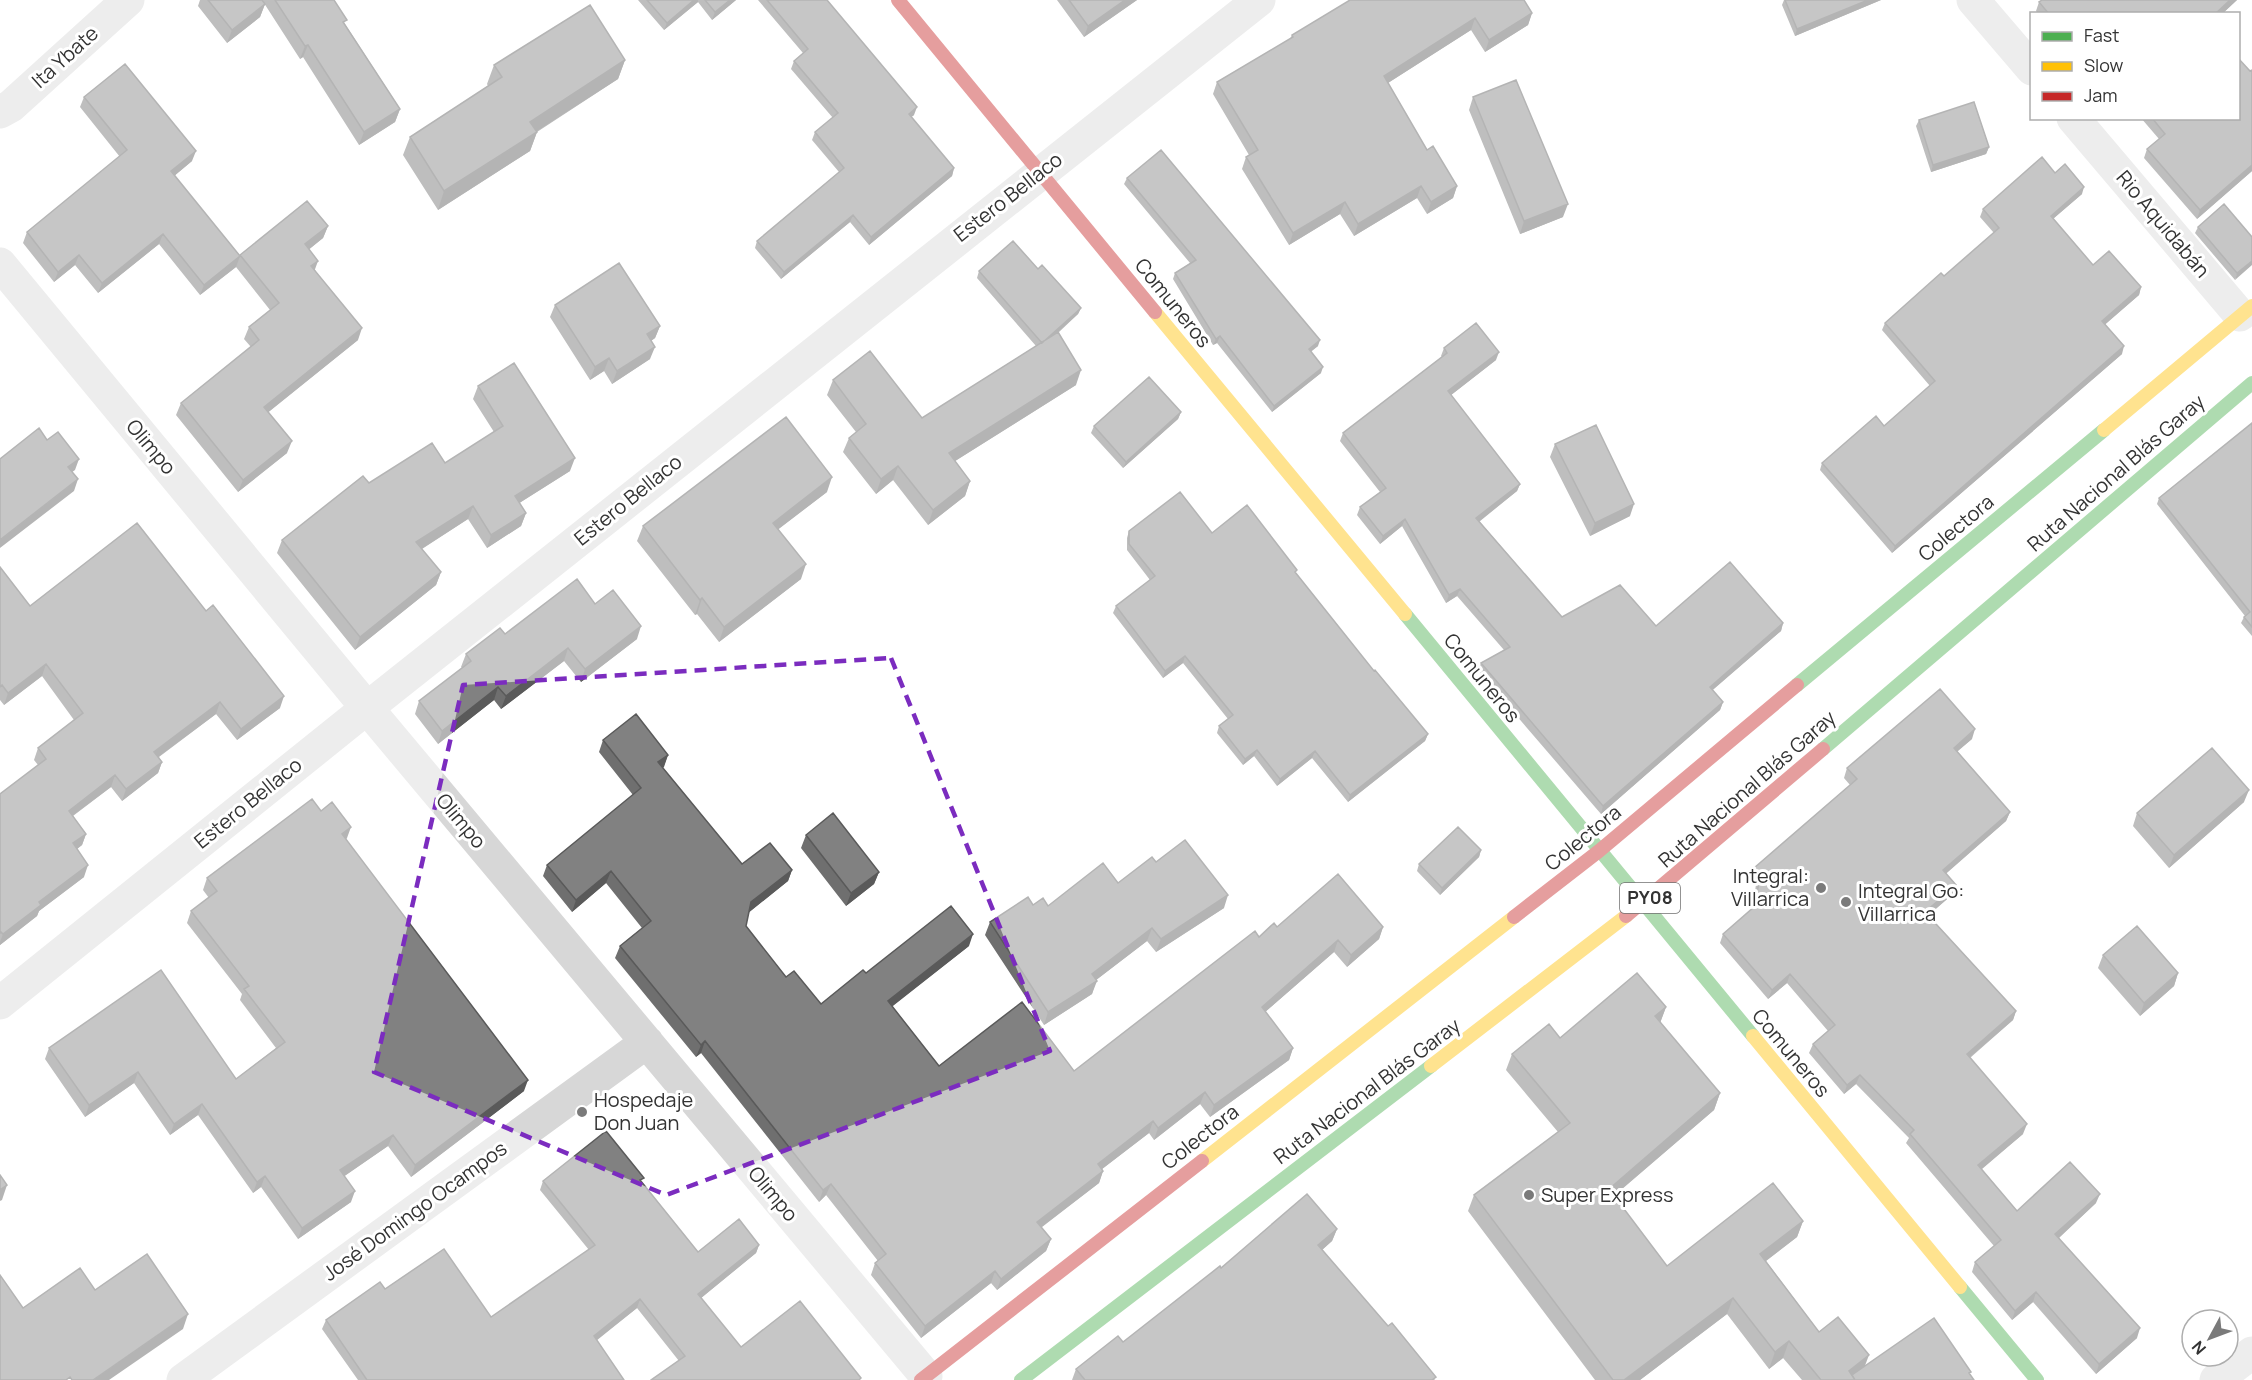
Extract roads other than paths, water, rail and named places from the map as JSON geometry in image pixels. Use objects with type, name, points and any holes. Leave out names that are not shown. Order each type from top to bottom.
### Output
[{"type":"main road","name":"Comuneros","points":[[898,0],[2037,1380]]},
{"type":"main road","name":"Colectora","points":[[923,1378],[1599,851],[2246,315]]},
{"type":"main road","name":"Ruta Nacional Blás Garay","points":[[1021,1380],[1642,904],[2252,383]]},
{"type":"street","name":"Ita Ybate","points":[[0,112],[10,106],[128,0]]},
{"type":"street","name":"Estero Bellaco","points":[[0,1003],[367,708],[1258,0]]},
{"type":"street","points":[[1973,0],[2030,68]]},
{"type":"street","name":"Rio Aquidabán","points":[[2075,120],[2246,315]]},
{"type":"street","name":"Olimpo","points":[[0,264],[923,1378]]},
{"type":"street","name":"José Domingo Ocampos","points":[[183,1380],[646,1042]]},
{"type":"street","points":[[2216,1380],[2252,1353]]},
{"type":"place","name":"Integral: Villarrica","points":[[1821,888]]},
{"type":"place","name":"Integral Go: Villarrica","points":[[1846,902]]},
{"type":"place","name":"Hospedaje Don Juan","points":[[582,1112]]},
{"type":"place","name":"Super Express","points":[[1529,1195]]}]
